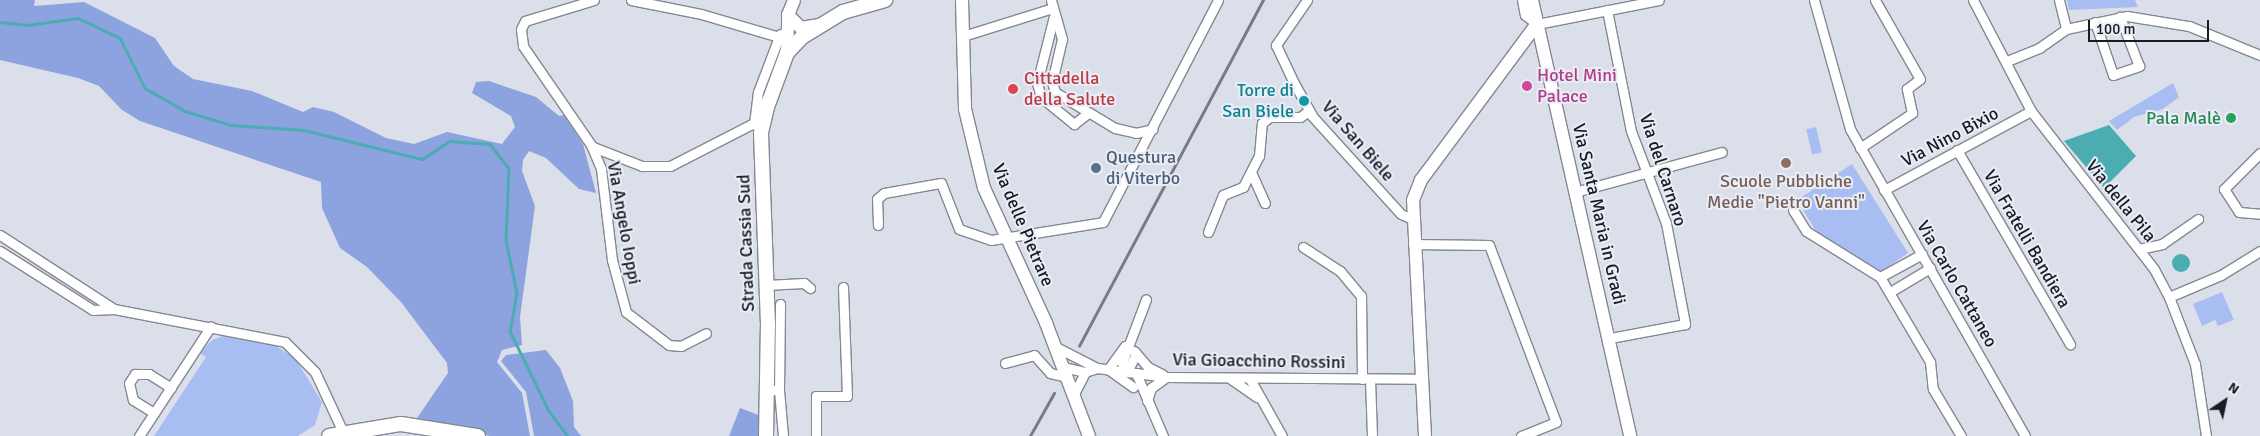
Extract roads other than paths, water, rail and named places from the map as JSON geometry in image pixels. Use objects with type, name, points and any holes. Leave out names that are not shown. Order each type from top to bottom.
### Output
[{"type":"main road","points":[[787,53],[788,15],[794,0]]},
{"type":"main road","points":[[788,15],[801,28],[818,25],[885,0]]},
{"type":"main road","name":"Via delle Pietrare","points":[[962,0],[965,109],[984,188],[1056,346],[1089,436]]},
{"type":"main road","name":"Via Santa Maria in Gradi","points":[[1532,0],[1574,192],[1610,338],[1630,436]]},
{"type":"main road","points":[[1425,436],[1412,218],[1421,180],[1537,24]]},
{"type":"main road","points":[[787,53],[818,25]]},
{"type":"main road","name":"Strada Cassia Sud","points":[[766,436],[773,390],[758,125],[787,53]]},
{"type":"main road","points":[[328,436],[342,430],[375,431],[421,425],[478,436]]},
{"type":"street","name":"Via Angelo Ioppi","points":[[594,0],[534,15],[521,29],[532,63],[591,145],[601,169],[612,260],[626,312],[668,346],[681,346],[706,333]]},
{"type":"street","points":[[631,0],[661,3],[779,37]]},
{"type":"street","points":[[878,225],[877,200],[884,193],[941,182],[959,229],[991,240],[1008,239],[1104,222],[1218,0]]},
{"type":"street","name":"Via San Biele","points":[[1307,0],[1276,44],[1309,111],[1401,214],[1412,218]]},
{"type":"street","points":[[1522,0],[1525,15],[1537,24],[1659,0]]},
{"type":"street","name":"Via Carlo Cattaneo","points":[[1814,0],[1842,109],[1860,148],[2025,436]]},
{"type":"street","points":[[1860,148],[1909,117],[1912,109],[1907,90],[1920,79],[1875,0]]},
{"type":"street","name":"Via della Pila","points":[[1973,0],[2007,61],[2031,112],[2138,249],[2169,297],[2193,357],[2206,436]]},
{"type":"street","points":[[2058,0],[2066,29]]},
{"type":"street","points":[[963,36],[1053,7]]},
{"type":"street","points":[[1053,7],[1062,39],[1052,82],[1055,92],[1088,113],[1126,132],[1153,129]]},
{"type":"street","points":[[1053,7],[1037,83],[1042,97],[1074,124],[1088,113]]},
{"type":"street","name":"Via del Carnaro","points":[[1607,10],[1630,131],[1648,172],[1666,223],[1685,324],[1610,338]]},
{"type":"street","points":[[591,145],[603,154],[642,166],[670,166],[758,125],[758,92],[788,15]]},
{"type":"street","points":[[2007,61],[2053,40],[2066,29],[2120,17],[2189,26],[2260,55]]},
{"type":"street","points":[[2095,22],[2113,75],[2139,66],[2120,17]]},
{"type":"street","points":[[1208,232],[1222,195],[1243,187],[1259,156],[1262,123],[1270,117],[1300,117],[1309,111]]},
{"type":"street","name":"Via Nino Bixio","points":[[1884,190],[2031,112]]},
{"type":"street","name":"Via Fratelli Bandiera","points":[[1957,150],[2070,344]]},
{"type":"street","points":[[1574,192],[1722,152]]},
{"type":"street","points":[[2260,153],[2224,189],[2239,212],[2260,214]]},
{"type":"street","points":[[1251,172],[1265,204]]},
{"type":"street","points":[[1793,210],[1806,231],[1880,277],[1930,362],[1933,388],[1961,436]]},
{"type":"street","points":[[2138,249],[2162,244],[2198,219]]},
{"type":"street","points":[[0,235],[114,309]]},
{"type":"street","points":[[1413,244],[1489,245],[1556,422],[1536,428],[1522,436]]},
{"type":"street","points":[[1302,247],[1340,271],[1361,296],[1366,379],[1372,436]]},
{"type":"street","points":[[0,251],[93,310],[114,309],[264,335],[301,354],[326,392],[342,430]]},
{"type":"street","points":[[2169,297],[2221,275],[2260,251]]},
{"type":"street","points":[[1880,277],[1922,254]]},
{"type":"street","points":[[1890,292],[1930,268]]},
{"type":"street","points":[[766,285],[810,285]]},
{"type":"street","points":[[816,436],[816,396],[847,396],[844,286]]},
{"type":"street","points":[[1146,299],[1128,341],[1122,363],[1131,373],[1147,401],[1163,436]]},
{"type":"street","points":[[780,304],[773,390],[783,436]]},
{"type":"street","points":[[139,436],[211,326]]},
{"type":"street","points":[[1128,341],[1136,354],[1148,367],[1166,377],[1151,388],[1147,401]]},
{"type":"street","points":[[1128,341],[1108,369],[1134,387],[1147,401]]},
{"type":"street","points":[[1056,346],[1085,368]]},
{"type":"street","points":[[1134,387],[1131,373],[1136,354]]},
{"type":"street","points":[[1005,364],[1034,355],[1050,373],[1085,368]]},
{"type":"street","points":[[1074,398],[1085,368]]},
{"type":"street","name":"Via Gioacchino Rossini","points":[[1085,368],[1108,369],[1166,377],[1230,379],[1249,384],[1272,379],[1422,379]]},
{"type":"street","points":[[154,414],[132,400],[129,383],[135,374],[149,374],[171,388]]},
{"type":"street","points":[[1261,400],[1272,379]]},
{"type":"street","points":[[1249,384],[1261,400],[1282,436]]},
{"type":"street","points":[[811,413],[811,436]]},
{"type":"waterway","points":[[0,22],[27,25],[78,18],[120,38],[145,88],[185,111],[231,125],[304,130],[422,159],[450,141],[490,144],[509,168],[506,240],[517,293],[510,331],[549,411],[568,436]]},
{"type":"railway","points":[[1079,346],[1263,0]]},
{"type":"railway","points":[[1030,436],[1054,393]]},
{"type":"place","name":"Hotel Mini Palace","points":[[1527,86]]},
{"type":"place","name":"Cittadella della Salute","points":[[1013,89]]},
{"type":"place","name":"Torre di San Biele","points":[[1304,101]]},
{"type":"place","name":"Pala Malè","points":[[2231,118]]},
{"type":"place","name":"Scuole Pubbliche Medie \"Pietro Vanni\"","points":[[1786,163]]},
{"type":"place","name":"Questura di Viterbo","points":[[1096,168]]}]
